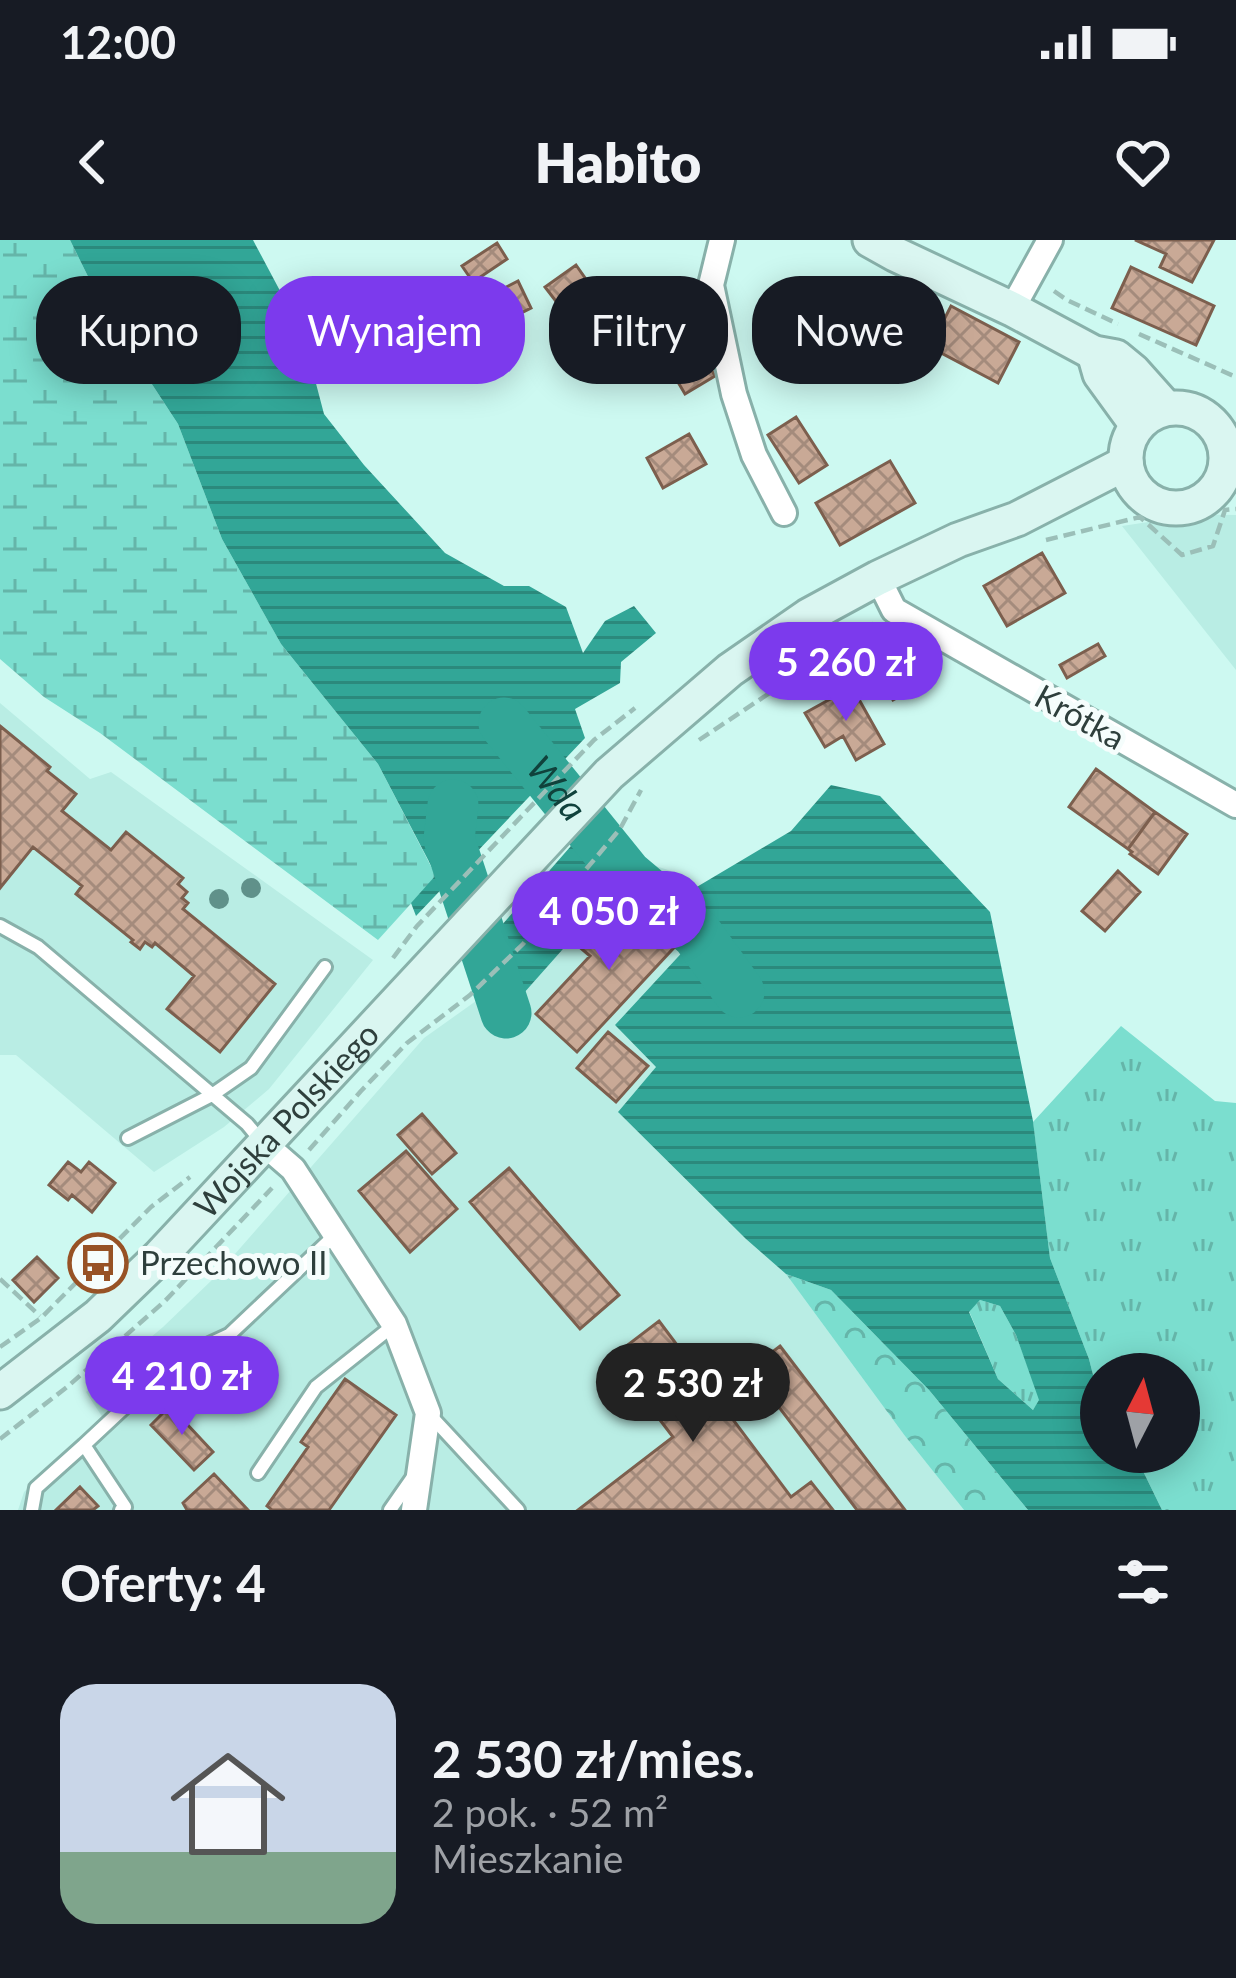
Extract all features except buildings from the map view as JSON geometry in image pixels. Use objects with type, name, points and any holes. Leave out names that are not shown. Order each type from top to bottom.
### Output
[{"type":"street","points":[[722,240],[711,285],[734,394],[754,455],[784,513]]},
{"type":"street","points":[[870,240],[1094,353],[1100,374],[1152,417]]},
{"type":"street","points":[[1012,308],[1051,240]]},
{"type":"street","points":[[1187,408],[1206,417],[1231,454],[1225,471],[1227,489],[1194,505],[1165,507],[1150,501],[1132,477],[1128,443],[1152,417],[1187,408]]},
{"type":"street","points":[[878,578],[958,540],[1132,477]]},
{"type":"street","name":"Wojska Polskiego","points":[[0,1392],[98,1316],[160,1256],[263,1142],[397,978],[610,774],[730,670],[808,616],[878,578]]},
{"type":"street","name":"Krótka","points":[[878,578],[894,610],[1236,805]]},
{"type":"street","points":[[263,1142],[293,1169],[394,1324],[428,1413],[414,1510]]},
{"type":"lane","points":[[0,926],[38,947],[263,1142]]},
{"type":"lane","points":[[128,1138],[212,1095],[251,1068],[325,968]]},
{"type":"lane","points":[[32,1510],[36,1488],[175,1360],[230,1334],[335,1234]]},
{"type":"lane","points":[[257,1472],[316,1387],[394,1324]]},
{"type":"lane","points":[[428,1413],[518,1510]]},
{"type":"lane","points":[[84,1444],[125,1507],[121,1510]]},
{"type":"lane","points":[[390,1510],[420,1466]]},
{"type":"path","points":[[397,978],[416,926],[594,740],[650,697]]},
{"type":"path","points":[[470,995],[523,944],[620,830]]},
{"type":"path","points":[[0,1347],[41,1318],[151,1207],[197,1172]]},
{"type":"path","points":[[0,1279],[41,1318]]},
{"type":"shaded area","points":[[70,240],[253,240],[272,276],[265,276],[265,384],[316,384],[324,414],[445,553],[504,586],[529,586],[566,607],[583,653],[605,621],[634,606],[656,633],[621,662],[620,683],[575,709],[585,738],[416,916],[411,903],[436,875],[378,764],[281,644],[222,539],[178,424],[152,384],[241,384],[241,276],[88,276]]},
{"type":"shaded area","points":[[1172,514],[1236,515],[1236,670],[1122,526],[1168,519]]},
{"type":"shaded area","points":[[0,703],[90,779],[111,772],[373,960],[269,1089],[224,1127],[154,1172],[16,1055],[0,1055]]},
{"type":"shaded area","points":[[831,785],[880,796],[990,912],[1033,1121],[1050,1258],[1087,1353],[1080,1353],[1080,1473],[1144,1473],[1162,1510],[1028,1510],[929,1390],[831,1290],[786,1274],[618,1112],[656,1067],[615,1025],[713,919],[690,891],[791,831]],"holes":[[[980,1300],[1000,1306],[1016,1335],[1039,1400],[1033,1410],[998,1379],[969,1312]]]},
{"type":"shaded area","points":[[598,815],[641,861],[500,1020],[476,1001],[466,966]]},
{"type":"shaded area","points":[[641,861],[671,871],[714,918],[615,1025],[656,1067],[619,1113],[786,1274],[964,1510],[18,1510],[24,1492],[103,1418],[86,1392],[213,1279],[424,1038],[476,1001],[501,1019]]},
{"type":"green space","points":[[0,240],[70,240],[88,276],[36,276],[36,384],[152,384],[178,424],[222,539],[281,644],[378,764],[436,876],[378,940],[100,733],[44,697],[0,659]]},
{"type":"green space","points":[[1121,1026],[1215,1101],[1236,1103],[1236,1510],[1162,1510],[1144,1473],[1200,1473],[1200,1353],[1087,1353],[1050,1258],[1033,1122]]},
{"type":"green space","points":[[786,1274],[831,1290],[929,1390],[1028,1510],[964,1510]]},
{"type":"green space","points":[[980,1300],[1000,1306],[1016,1335],[1040,1400],[1033,1410],[998,1379],[969,1311]]},
{"type":"waterway","name":"Wda","points":[[504,723],[627,875],[697,934],[739,992]]},
{"type":"waterway","points":[[453,805],[449,839],[506,1013]]},
{"type":"place","name":"Przechowo II","points":[[98,1263]]}]
